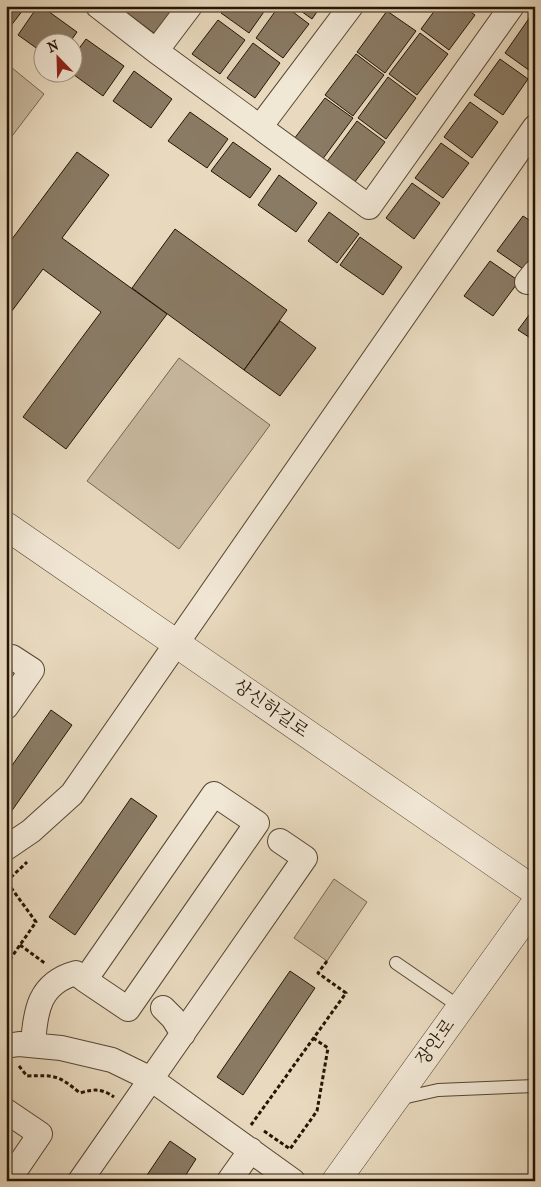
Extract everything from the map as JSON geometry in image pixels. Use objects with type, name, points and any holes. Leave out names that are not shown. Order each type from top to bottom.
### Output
[{"type":"street","points":[[98,6],[156,51],[369,207],[512,6]]},
{"type":"street","points":[[156,51],[190,6]]},
{"type":"street","points":[[260,127],[351,6]]},
{"type":"street","points":[[6,848],[31,831],[72,794],[535,126]]},
{"type":"street","name":"상신하길로","points":[[6,526],[535,891]]},
{"type":"street","points":[[6,708],[32,670],[12,656]]},
{"type":"street","points":[[33,1045],[34,1022],[39,1004],[50,986],[63,977],[76,973],[85,980],[128,1009],[257,823],[214,794],[85,980]]},
{"type":"street","points":[[80,1181],[305,858],[280,841]]},
{"type":"street","name":"장안로","points":[[336,1181],[535,904]]},
{"type":"street","points":[[163,1008],[173,1018],[183,1034]]},
{"type":"street","points":[[11,1054],[19,1044],[62,1048],[112,1060],[151,1079],[293,1181]]},
{"type":"street","points":[[6,1111],[40,1134],[8,1181]]},
{"type":"street","points":[[229,1181],[251,1150]]},
{"type":"lane","points":[[396,963],[460,1007]]},
{"type":"lane","points":[[393,1100],[438,1090],[535,1086]]},
{"type":"path","points":[[6,965],[36,922],[7,882]]},
{"type":"path","points":[[6,922],[10,917]]},
{"type":"path","points":[[20,945],[53,969]]},
{"type":"path","points":[[314,1038],[328,1048],[317,1111],[290,1149],[267,1132],[250,1126],[346,993],[318,973],[327,961]]},
{"type":"path","points":[[11,1054],[27,1076],[46,1075],[62,1079],[80,1093],[95,1089],[106,1092],[130,1109]]},
{"type":"shaded area","points":[[6,63],[44,94],[6,144]]},
{"type":"shaded area","points":[[179,358],[270,425],[179,549],[87,481]]},
{"type":"shaded area","points":[[334,879],[367,902],[327,961],[294,938]]},
{"type":"building","points":[[6,6],[26,6],[10,27],[6,24]]},
{"type":"building","points":[[38,6],[41,6],[77,32],[32,32],[32,45],[18,35]]},
{"type":"building","points":[[118,6],[175,6],[155,34]]},
{"type":"building","points":[[226,6],[268,6],[249,33],[221,13]]},
{"type":"building","points":[[279,6],[285,6],[309,24],[283,58],[256,38]]},
{"type":"building","points":[[294,6],[321,6],[312,19]]},
{"type":"building","points":[[438,6],[463,6],[475,15],[449,50],[421,29]]},
{"type":"building","points":[[387,11],[416,31],[385,73],[357,52]]},
{"type":"building","points":[[530,17],[535,20],[535,71],[533,73],[505,53]]},
{"type":"building","points":[[218,20],[245,40],[220,74],[192,54]]},
{"type":"building","points":[[420,33],[448,54],[417,95],[389,74]]},
{"type":"building","points":[[86,39],[124,66],[103,96],[82,81],[82,44]]},
{"type":"building","points":[[253,43],[280,63],[255,98],[227,78]]},
{"type":"building","points":[[356,54],[384,75],[353,116],[325,95]]},
{"type":"building","points":[[500,59],[528,79],[503,115],[474,95]]},
{"type":"building","points":[[134,71],[172,99],[151,128],[113,101]]},
{"type":"building","points":[[388,77],[416,98],[386,139],[358,118]]},
{"type":"building","points":[[325,98],[353,118],[322,160],[294,139]]},
{"type":"building","points":[[470,102],[498,122],[472,158],[444,137]]},
{"type":"building","points":[[190,112],[228,139],[207,168],[168,141]]},
{"type":"building","points":[[357,121],[385,142],[354,183],[326,163]]},
{"type":"building","points":[[233,142],[271,169],[250,198],[211,171]]},
{"type":"building","points":[[441,143],[469,163],[443,198],[415,178]]},
{"type":"building","points":[[77,152],[109,175],[62,238],[167,314],[66,449],[23,417],[101,312],[43,269],[6,319],[6,247]]},
{"type":"building","points":[[279,175],[317,203],[296,232],[258,205]]},
{"type":"building","points":[[412,183],[440,203],[414,239],[386,218]]},
{"type":"building","points":[[329,212],[359,234],[337,263],[308,241]]},
{"type":"building","points":[[523,216],[535,224],[535,259],[526,271],[497,251]]},
{"type":"building","points":[[175,229],[287,310],[244,370],[132,288]]},
{"type":"building","points":[[360,237],[402,267],[383,295],[340,265]]},
{"type":"building","points":[[490,261],[519,281],[493,316],[464,296]]},
{"type":"building","points":[[535,307],[535,341],[518,330]]},
{"type":"building","points":[[280,321],[316,348],[280,396],[244,370]]},
{"type":"building","points":[[51,710],[72,725],[6,819],[6,774]]},
{"type":"building","points":[[131,798],[157,816],[75,935],[49,917]]},
{"type":"building","points":[[290,971],[315,988],[243,1095],[217,1077]]},
{"type":"building","points":[[170,1141],[196,1159],[182,1181],[143,1181]]}]
